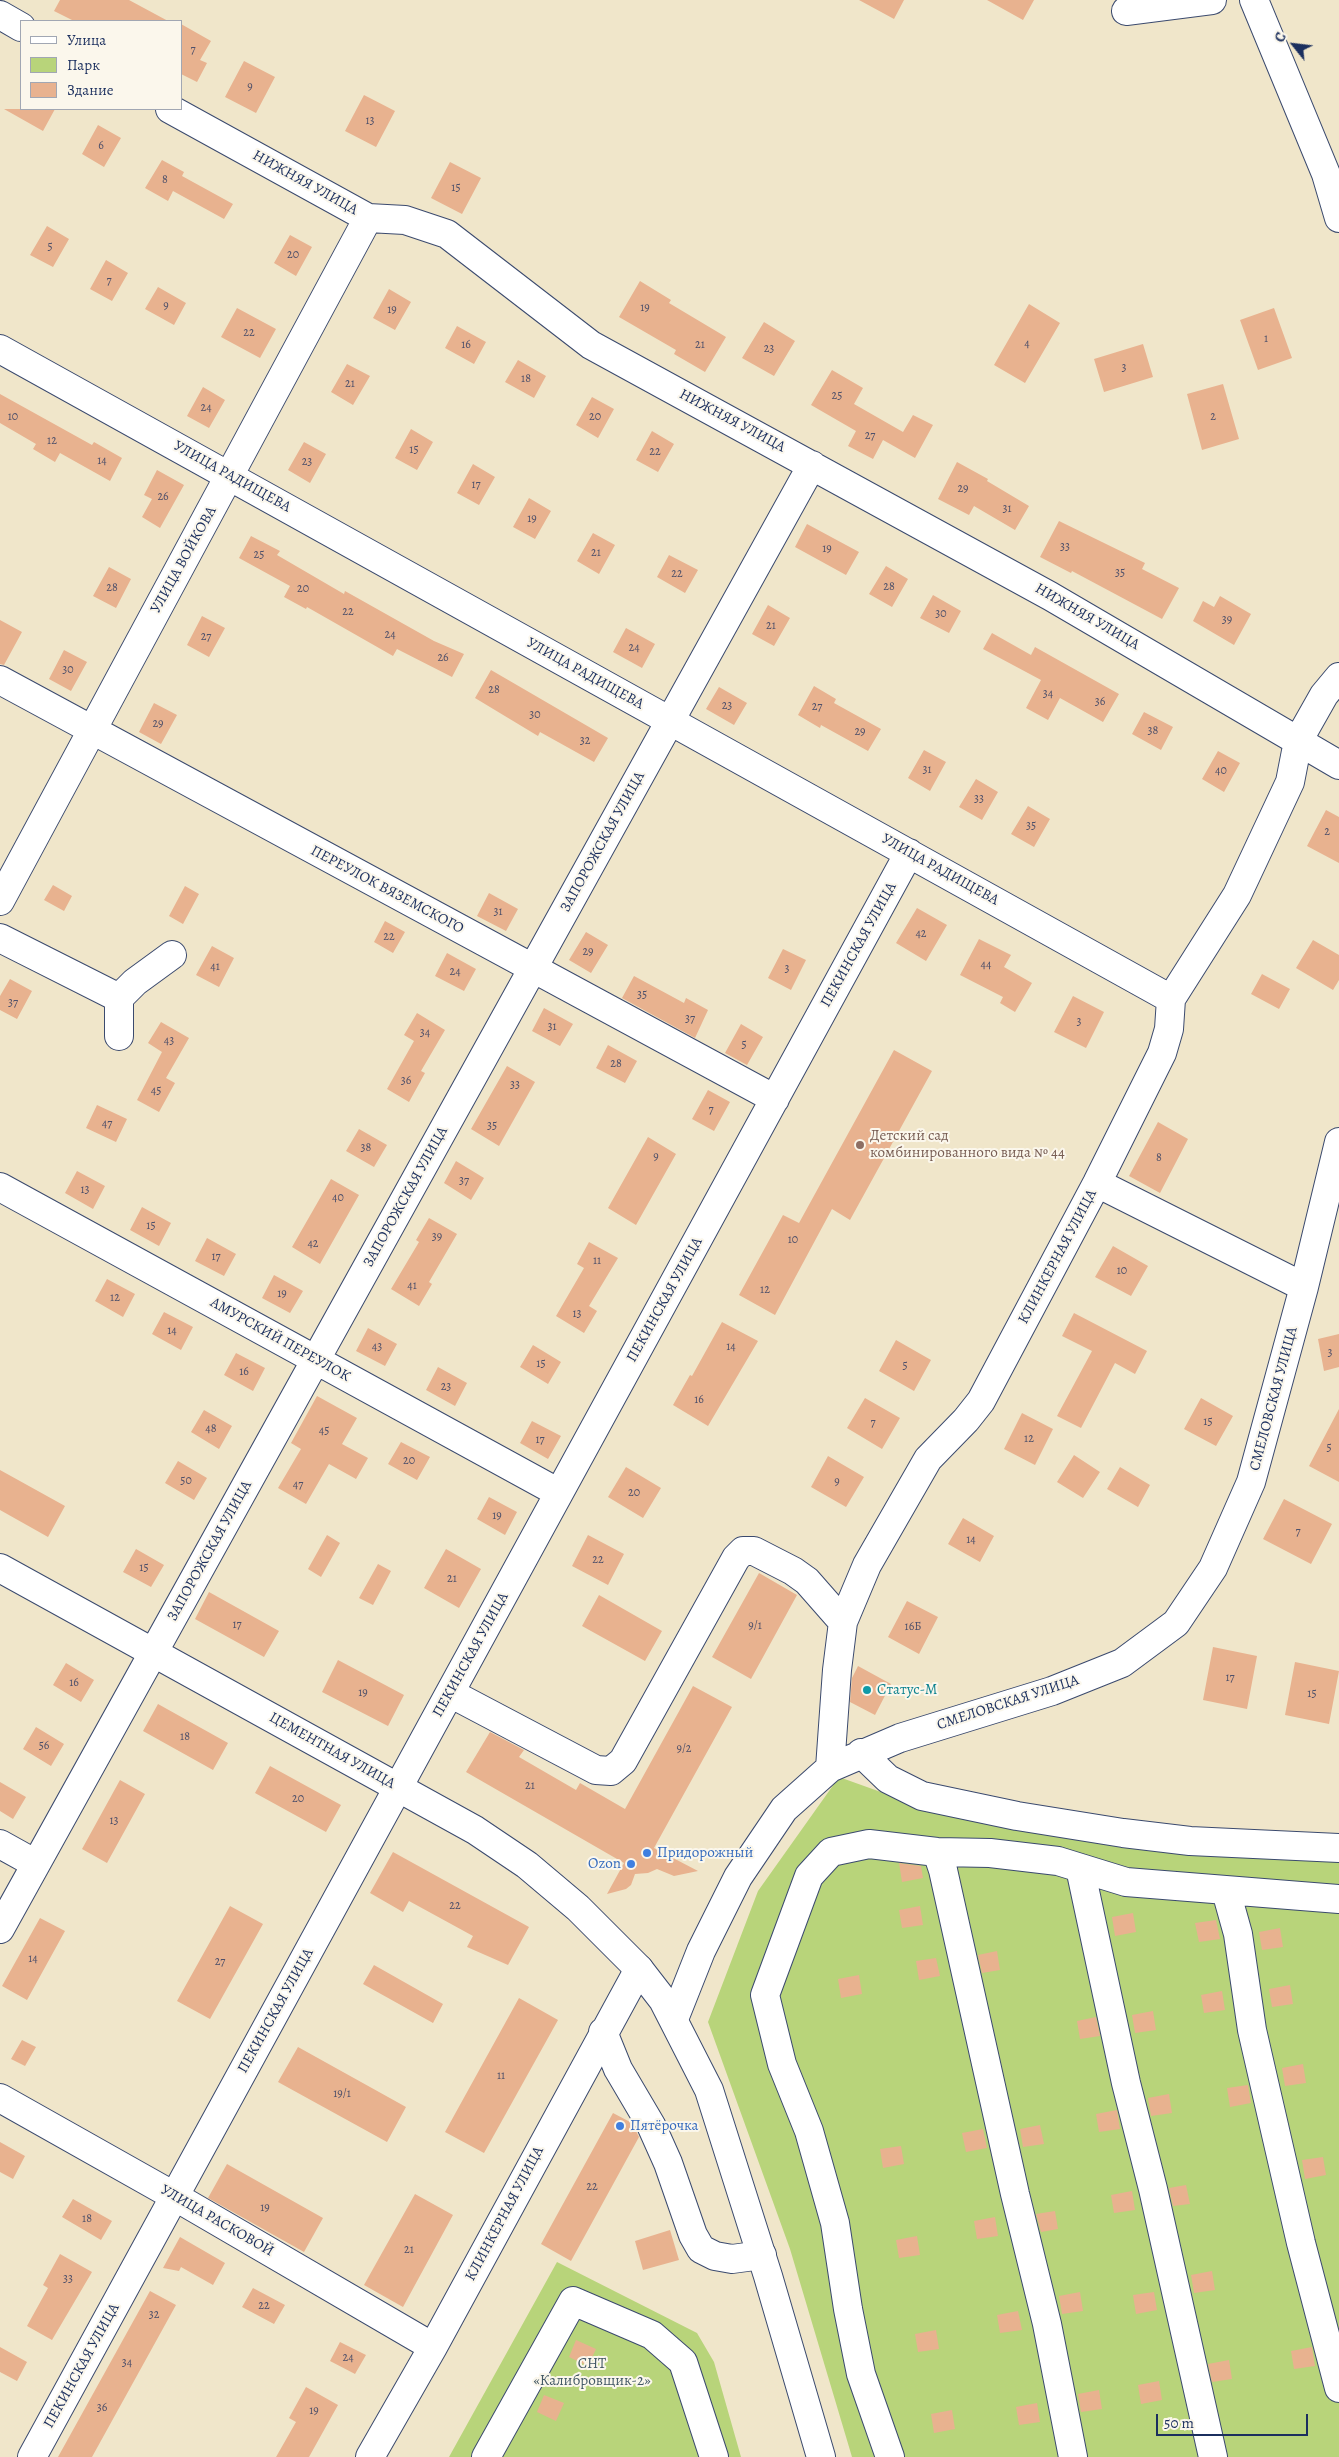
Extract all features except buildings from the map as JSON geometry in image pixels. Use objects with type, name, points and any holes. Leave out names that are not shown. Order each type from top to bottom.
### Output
[{"type":"street","points":[[1126,11],[1212,0]]},
{"type":"street","points":[[1254,0],[1326,174],[1339,218]]},
{"type":"street","points":[[0,15],[20,26]]},
{"type":"street","name":"НИЖНЯЯ УЛИЦА","points":[[172,110],[368,218],[405,220],[447,234],[591,345],[812,464],[1050,596],[1339,765]]},
{"type":"street","name":"УЛИЦА ВОЙКОВА","points":[[0,901],[368,218]]},
{"type":"street","name":"УЛИЦА РАДИЩЕВА","points":[[0,348],[1171,998]]},
{"type":"street","name":"ЗАПОРОЖСКАЯ УЛИЦА","points":[[0,1929],[812,464]]},
{"type":"street","name":"КЛИНКЕРНАЯ УЛИЦА","points":[[830,1768],[837,1670],[843,1622],[867,1564],[928,1459],[966,1420],[981,1401],[1097,1183],[1162,1053],[1169,1029],[1171,998],[1238,895],[1290,782],[1298,741],[1324,695],[1339,677]]},
{"type":"street","name":"ПЕРЕУЛОК ВЯЗЕМСКОГО","points":[[0,680],[775,1099]]},
{"type":"street","name":"ПЕКИНСКАЯ УЛИЦА","points":[[32,2457],[909,853]]},
{"type":"street","points":[[0,938],[119,998]]},
{"type":"street","points":[[119,1036],[119,998],[135,982],[172,955]]},
{"type":"street","name":"СМЕЛОВСКАЯ УЛИЦА","points":[[674,2020],[700,1951],[738,1877],[784,1808],[830,1768],[861,1753],[900,1738],[1070,1684],[1122,1663],[1176,1623],[1213,1568],[1251,1482],[1304,1287],[1339,1142]]},
{"type":"street","points":[[1097,1183],[1304,1287]]},
{"type":"street","name":"АМУРСКИЙ ПЕРЕУЛОК","points":[[0,1187],[559,1493]]},
{"type":"street","points":[[450,1693],[596,1770],[611,1770],[623,1761],[736,1558],[743,1551],[754,1551],[793,1570],[807,1581],[843,1622]]},
{"type":"street","name":"ЦЕМЕНТНАЯ УЛИЦА","points":[[0,1568],[475,1830],[527,1865],[578,1908],[639,1969],[663,2000],[709,2090],[762,2255],[821,2457]]},
{"type":"street","points":[[861,1753],[888,1779],[922,1796],[1017,1816],[1123,1833],[1190,1841],[1339,1848]]},
{"type":"street","points":[[0,1844],[36,1864]]},
{"type":"street","points":[[890,2457],[861,2374],[848,2309],[835,2223],[809,2131],[782,2064],[766,1995],[809,1876],[832,1852],[869,1844],[937,1852],[990,1853],[1058,1861],[1126,1882],[1339,1899]]},
{"type":"street","points":[[937,1852],[945,1879],[1015,2194],[1047,2324],[1073,2457]]},
{"type":"street","points":[[1080,1868],[1126,2083],[1153,2188],[1213,2457]]},
{"type":"street","points":[[1226,1891],[1238,1934],[1252,2030],[1301,2243],[1339,2388]]},
{"type":"street","name":"КЛИНКЕРНАЯ УЛИЦА","points":[[370,2457],[433,2347],[639,1969]]},
{"type":"street","points":[[603,2032],[618,2069],[651,2125],[668,2164],[693,2235],[701,2249],[715,2256],[732,2259],[762,2255]]},
{"type":"street","name":"УЛИЦА РАСКОВОЙ","points":[[0,2098],[174,2196],[433,2347]]},
{"type":"street","points":[[486,2457],[573,2301],[652,2335],[682,2362],[714,2457]]},
{"type":"green space","points":[[839,1777],[917,1805],[1339,1859],[1339,2457],[852,2457],[790,2249],[708,2022],[758,1891]]},
{"type":"green space","name":"СНТ «Калибровщик-2»","points":[[557,2262],[697,2333],[714,2362],[741,2457],[449,2457]]},
{"type":"place","name":"Детский сад комбинированного вида № 44","points":[[860,1145]]},
{"type":"place","name":"Статус-М","points":[[867,1690]]},
{"type":"place","name":"Придорожный","points":[[647,1853]]},
{"type":"place","name":"Ozon","points":[[631,1864]]},
{"type":"place","name":"Пятёрочка","points":[[620,2126]]}]
